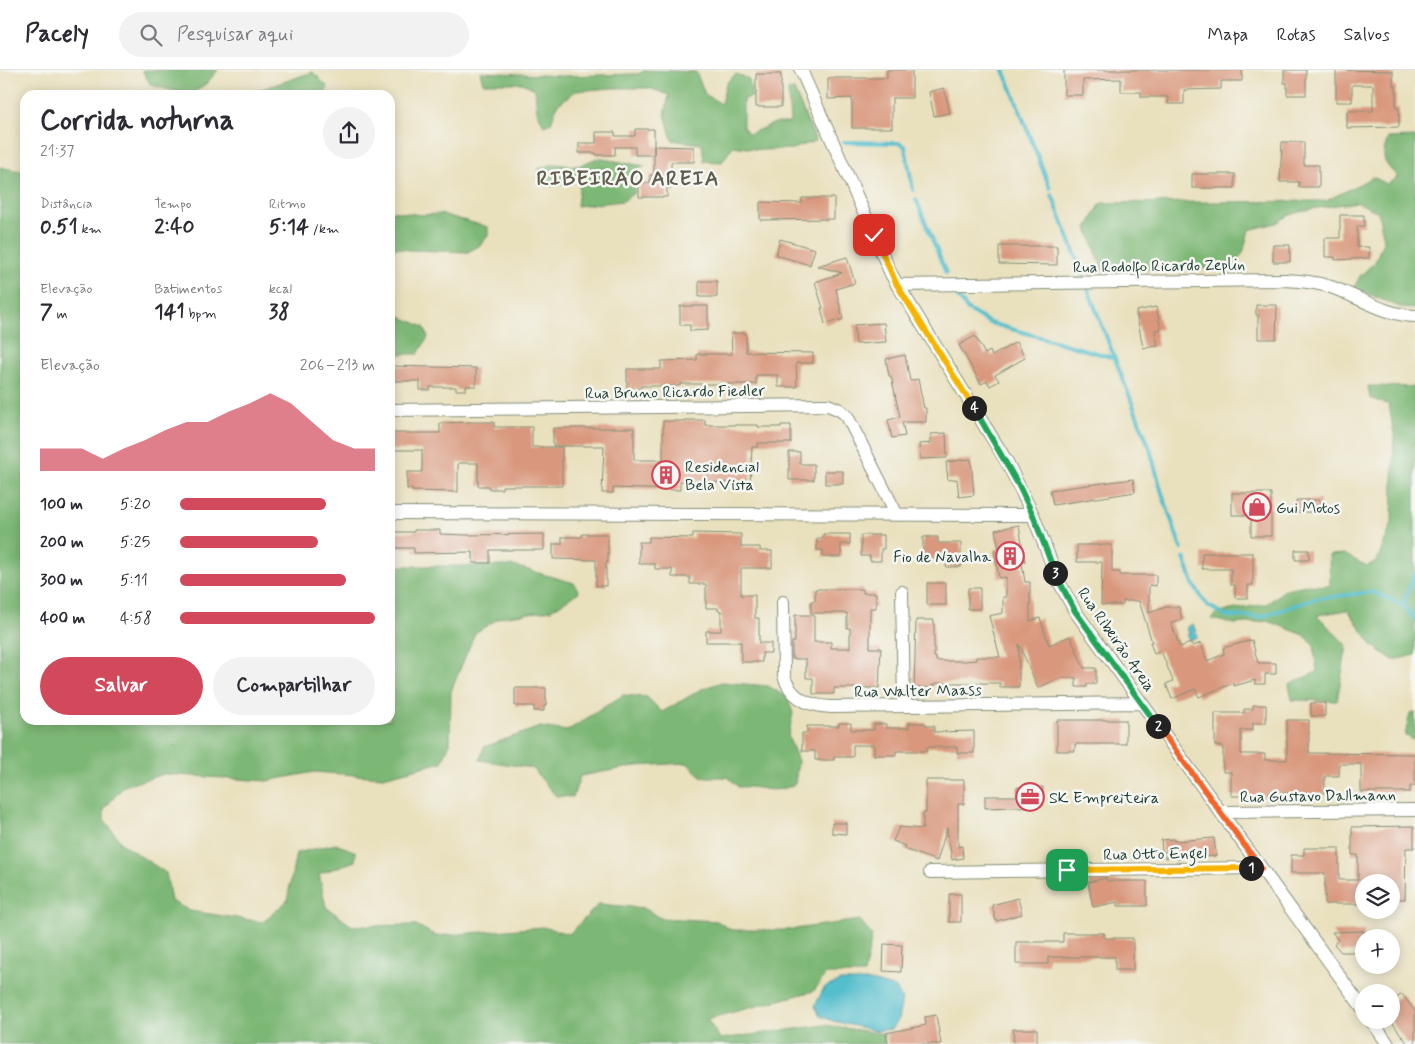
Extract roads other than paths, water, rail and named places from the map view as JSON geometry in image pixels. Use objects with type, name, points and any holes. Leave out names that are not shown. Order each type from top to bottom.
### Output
[{"type":"street","name":"Rua Ribeirão Areia","points":[[801,70],[897,285],[1007,462],[1033,515],[1058,580],[1075,611],[1355,998]]},
{"type":"street","name":"Rua Rodolfo Ricardo Zeplin","points":[[897,285],[1286,280],[1309,282],[1330,287],[1389,312],[1415,316]]},
{"type":"street","name":"Rua Bruno Ricardo Fiedler","points":[[395,410],[828,405],[840,410],[847,416],[897,515]]},
{"type":"street","points":[[395,513],[1033,515]]},
{"type":"street","points":[[902,592],[904,706]]},
{"type":"street","name":"Rua Walter Maass","points":[[783,602],[784,676],[786,685],[800,700],[808,704],[825,707],[1141,703]]},
{"type":"street","name":"Rua Gustavo Dallmann","points":[[1221,812],[1415,810]]},
{"type":"street","name":"Rua Otto Engel","points":[[930,872],[1261,868]]},
{"type":"street","points":[[1377,1029],[1388,1044]]},
{"type":"water","points":[[1193,624],[1198,637],[1189,640],[1187,627]]},
{"type":"water","points":[[840,981],[871,981],[896,988],[902,999],[898,1020],[892,1029],[877,1031],[833,1021],[820,1016],[815,1006],[824,988]]},
{"type":"waterway","points":[[1004,70],[1050,188]]},
{"type":"waterway","points":[[844,142],[899,143],[905,146],[913,190]]},
{"type":"waterway","points":[[1052,195],[1084,277]]},
{"type":"waterway","points":[[916,199],[946,273]]},
{"type":"waterway","points":[[1087,287],[1150,449],[1161,490],[1181,548]]},
{"type":"waterway","points":[[953,291],[968,310],[990,323],[1114,358]]},
{"type":"waterway","points":[[1184,558],[1194,586],[1207,605],[1226,616],[1261,617],[1314,599],[1372,592],[1403,605],[1415,619]]},
{"type":"waterway","points":[[1403,605],[1415,574]]},
{"type":"place","name":"Residencial Bela Vista","points":[[666,475]]},
{"type":"place","name":"Gui Motos","points":[[1257,507]]},
{"type":"place","name":"Fio de Navalha","points":[[1010,556]]},
{"type":"place","name":"SK Empreiteira","points":[[1030,797]]},
{"type":"district","name":"RIBEIRÃO AREIA","points":[[628,178]]}]
